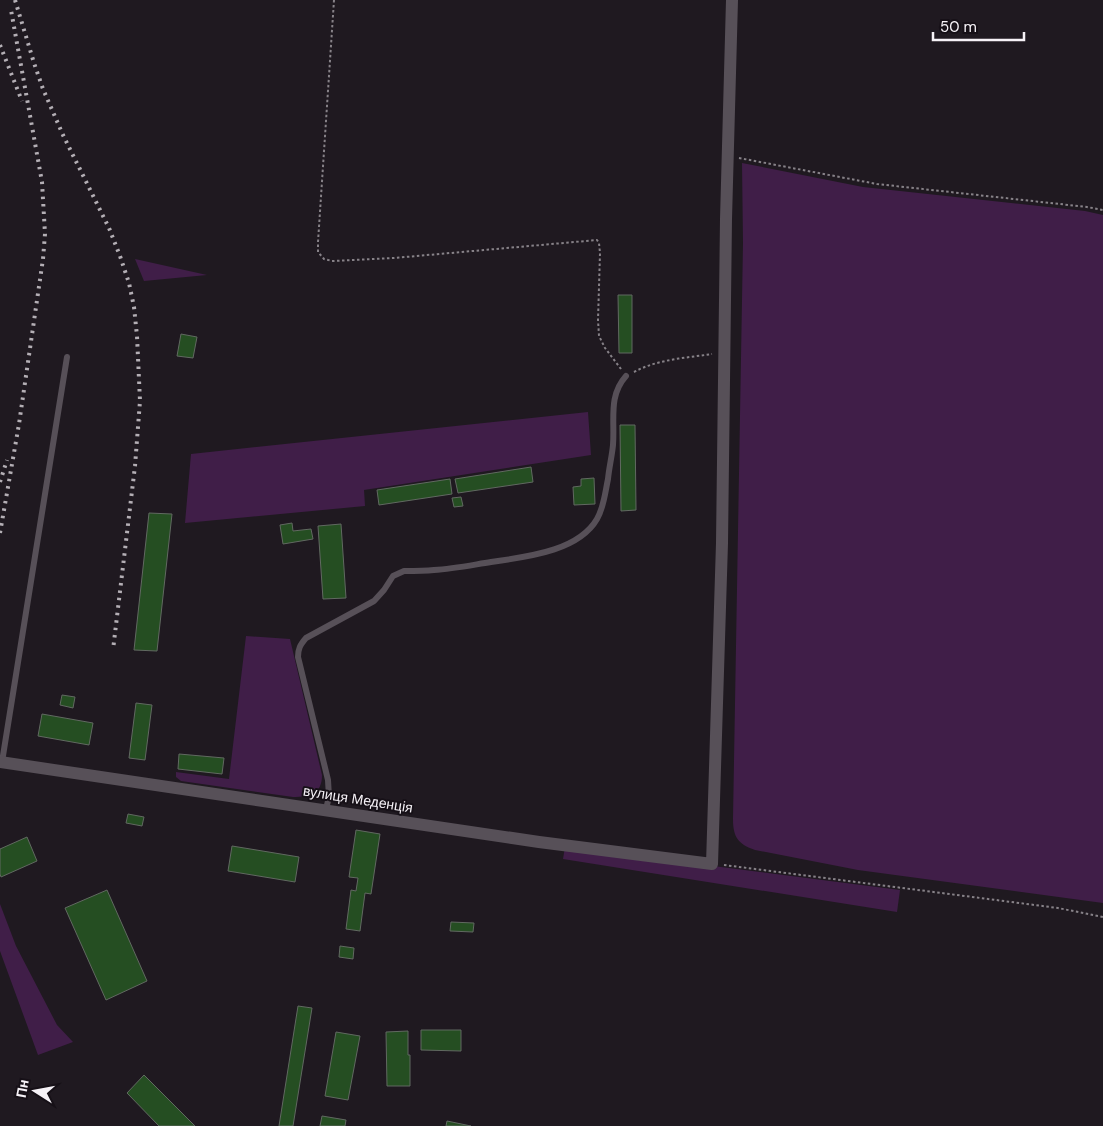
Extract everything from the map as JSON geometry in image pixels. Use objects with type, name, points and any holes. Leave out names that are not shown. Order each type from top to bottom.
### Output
[{"type":"street","points":[[712,864],[722,543],[727,156],[732,0]]},
{"type":"street","name":"вулиця Меденція","points":[[1,762],[539,842],[712,864]]},
{"type":"lane","points":[[1,762],[67,357]]},
{"type":"lane","points":[[326,810],[329,796],[328,780],[298,657],[298,650],[301,644],[306,638],[374,601],[380,596],[393,576],[398,573],[446,569],[533,556],[559,548],[578,539],[588,531],[603,508],[613,448],[615,398],[620,383],[626,376]]},
{"type":"path","points":[[334,0],[318,242],[318,252],[324,259],[332,261],[394,258],[596,240],[599,243],[600,252],[598,320],[600,336],[605,348],[626,376],[650,364],[724,352]]},
{"type":"path","points":[[727,156],[877,184],[1103,210]]},
{"type":"path","points":[[712,864],[1058,908],[1103,917]]},
{"type":"shaded area","points":[[742,163],[863,187],[1085,211],[1103,215],[1103,903],[858,870],[755,850],[744,845],[735,835],[733,819],[743,243]]},
{"type":"shaded area","points":[[135,259],[207,275],[144,281]]},
{"type":"shaded area","points":[[588,412],[591,455],[364,490],[365,506],[185,523],[191,454]]},
{"type":"shaded area","points":[[246,636],[290,639],[322,775],[320,786],[310,795],[293,797],[181,781],[176,777],[176,772],[229,779]]},
{"type":"shaded area","points":[[565,847],[900,890],[897,912],[563,859]]},
{"type":"shaded area","points":[[0,904],[16,946],[57,1025],[73,1042],[38,1055],[0,951]]},
{"type":"building","points":[[618,295],[632,295],[632,353],[619,353]]},
{"type":"building","points":[[181,334],[197,337],[193,358],[177,356]]},
{"type":"building","points":[[620,425],[635,425],[636,510],[621,511]]},
{"type":"building","points":[[531,467],[533,482],[458,493],[455,479]]},
{"type":"building","points":[[594,478],[595,504],[574,505],[573,487],[581,486],[581,479]]},
{"type":"building","points":[[450,479],[452,494],[379,505],[377,490]]},
{"type":"building","points":[[461,497],[463,506],[454,507],[452,498]]},
{"type":"building","points":[[149,513],[172,514],[157,651],[134,650]]},
{"type":"building","points":[[292,523],[293,531],[311,529],[313,539],[283,544],[280,525]]},
{"type":"building","points":[[341,524],[346,598],[323,599],[318,526]]},
{"type":"building","points":[[62,695],[75,697],[73,708],[60,705]]},
{"type":"building","points":[[136,703],[152,705],[145,760],[129,758]]},
{"type":"building","points":[[42,714],[93,723],[89,745],[38,736]]},
{"type":"building","points":[[179,754],[224,758],[222,774],[178,769]]},
{"type":"building","points":[[128,814],[144,817],[142,826],[126,823]]},
{"type":"building","points":[[356,830],[380,834],[371,894],[365,893],[360,931],[346,929],[351,890],[356,891],[358,878],[349,877]]},
{"type":"building","points":[[27,837],[37,861],[1,877],[0,849]]},
{"type":"building","points":[[232,846],[299,857],[295,882],[228,871]]},
{"type":"building","points":[[107,890],[147,981],[106,1000],[65,908]]},
{"type":"building","points":[[451,922],[474,923],[473,932],[450,931]]},
{"type":"building","points":[[340,946],[354,948],[353,959],[339,957]]},
{"type":"building","points":[[298,1006],[312,1008],[293,1126],[279,1126]]},
{"type":"building","points":[[421,1030],[461,1030],[461,1051],[421,1050]]},
{"type":"building","points":[[408,1031],[410,1086],[387,1086],[386,1032]]},
{"type":"building","points":[[336,1032],[360,1036],[348,1100],[325,1096]]},
{"type":"building","points":[[144,1075],[195,1126],[159,1126],[127,1093]]},
{"type":"building","points":[[322,1116],[346,1120],[345,1126],[320,1126]]},
{"type":"building","points":[[447,1121],[471,1126],[446,1126]]},
{"type":"railway","points":[[15,0],[43,89],[63,135],[109,228],[129,283],[134,307],[140,401],[135,466],[113,650]]},
{"type":"railway","points":[[0,533],[19,424],[45,234],[42,182],[11,10]]},
{"type":"railway","points":[[0,45],[22,101]]},
{"type":"railway","points":[[0,482],[7,460]]}]
